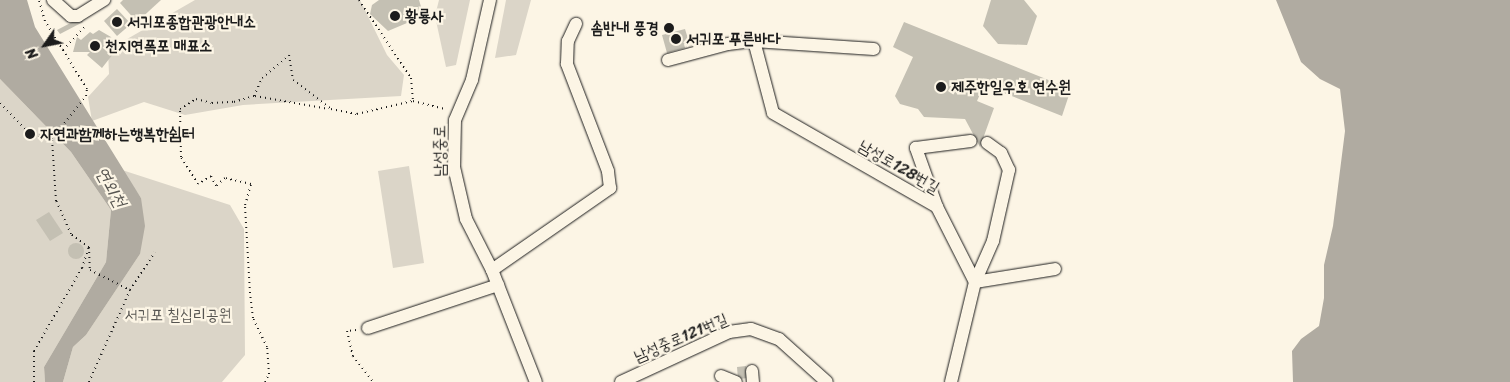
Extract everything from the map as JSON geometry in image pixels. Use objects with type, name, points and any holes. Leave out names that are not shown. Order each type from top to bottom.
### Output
[{"type":"street","points":[[53,0],[70,16],[78,16],[104,0]]},
{"type":"street","name":"남성중로","points":[[490,0],[472,80],[455,120],[454,167],[466,220],[492,270],[536,382]]},
{"type":"street","points":[[492,270],[610,188],[608,171],[567,64],[566,51],[576,24]]},
{"type":"street","points":[[668,60],[728,44],[754,41],[874,49]]},
{"type":"street","name":"남성로128번길","points":[[754,41],[773,114],[936,207],[975,282]]},
{"type":"street","points":[[936,207],[916,148],[970,141]]},
{"type":"street","points":[[951,382],[975,282],[993,241],[1009,170],[1001,153],[987,143]]},
{"type":"street","points":[[975,282],[1055,270]]},
{"type":"street","points":[[368,328],[498,285]]},
{"type":"street","name":"남성중로121번길","points":[[620,382],[729,332],[751,328],[779,339],[827,382]]},
{"type":"street","points":[[720,376],[736,382]]},
{"type":"path","points":[[39,0],[45,21],[87,89],[86,96],[53,138],[56,201],[71,234],[88,247],[90,270],[130,290]]},
{"type":"path","points":[[358,0],[411,78],[413,102]]},
{"type":"path","points":[[254,96],[262,78],[289,56],[294,80],[331,110]]},
{"type":"path","points":[[265,382],[269,374],[266,347],[253,318],[250,293],[245,205],[251,184],[225,178],[216,186],[211,176],[198,184],[181,157],[180,109],[196,99],[212,103],[234,102],[254,96],[357,114],[413,102],[446,109]]},
{"type":"path","points":[[0,103],[29,133],[53,138]]},
{"type":"path","points":[[34,382],[34,351],[82,268],[88,247]]},
{"type":"path","points":[[89,382],[130,290],[155,252]]},
{"type":"path","points":[[368,328],[346,331],[353,356],[373,382]]},
{"type":"green space","points":[[195,0],[360,0],[387,55],[404,75],[401,96],[243,105],[185,115],[144,102],[92,121],[88,97],[109,74],[108,50]]},
{"type":"green space","points":[[439,0],[470,0],[456,65],[446,67],[435,16]]},
{"type":"green space","points":[[506,0],[531,0],[516,55],[495,58]]},
{"type":"green space","name":"서귀포 칠십리공원","points":[[0,79],[71,152],[111,210],[106,262],[44,367],[45,382],[0,382]]},
{"type":"green space","points":[[409,166],[424,263],[393,268],[378,171]]},
{"type":"green space","name":"서귀포 칠십리공원","points":[[122,170],[230,205],[244,229],[245,355],[222,382],[63,382],[73,347],[86,335],[140,254],[141,198]]},
{"type":"water","name":"연외천","points":[[0,0],[27,0],[35,27],[141,198],[145,226],[140,254],[86,335],[73,347],[63,382],[45,382],[44,367],[106,262],[111,210],[71,152],[0,79]]},
{"type":"water","points":[[1276,0],[1510,0],[1510,382],[1293,382],[1292,351],[1301,339],[1319,326],[1324,298],[1324,265],[1333,226],[1345,131],[1340,89],[1320,79],[1301,62]]},
{"type":"building","points":[[123,0],[161,0],[137,22],[120,3]]},
{"type":"building","points":[[379,0],[419,0],[422,10],[407,23],[388,31],[370,14],[372,5]]},
{"type":"building","points":[[991,0],[1024,0],[1037,16],[1027,45],[998,44],[983,26]]},
{"type":"building","name":"서귀포종합관광안내소","points":[[117,9],[131,24],[117,36],[104,21]]},
{"type":"building","points":[[80,18],[83,22],[60,34],[57,30]]},
{"type":"building","name":"제주한일우호 연수원","points":[[904,22],[1071,89],[1062,116],[984,85],[977,101],[994,108],[980,147],[965,119],[924,117],[918,109],[900,104],[895,96],[913,57],[893,47]]},
{"type":"building","name":"서귀포 푸른바다","points":[[685,29],[689,42],[684,44],[685,48],[667,53],[662,35]]},
{"type":"building","name":"천지연폭포 매표소","points":[[99,30],[111,37],[117,49],[102,68],[87,55],[90,52],[73,52],[77,37],[81,40],[90,32],[93,34]]},
{"type":"building","points":[[49,212],[63,233],[50,241],[36,220]]},
{"type":"building","points":[[73,243],[79,243],[84,248],[82,257],[73,259],[68,254],[68,248]]},
{"type":"building","points":[[746,366],[748,378],[738,379],[737,367]]},
{"type":"place","name":"황룡사","points":[[395,16]]},
{"type":"place","name":"서귀포종합관광안내소","points":[[117,22]]},
{"type":"place","name":"솜반내 풍경","points":[[669,28]]},
{"type":"place","name":"서귀포 푸른바다","points":[[676,39]]},
{"type":"place","name":"천지연폭포 매표소","points":[[95,46]]},
{"type":"place","name":"제주한일우호 연수원","points":[[941,87]]},
{"type":"place","name":"자연과함께하는행복한쉼터","points":[[30,134]]}]
